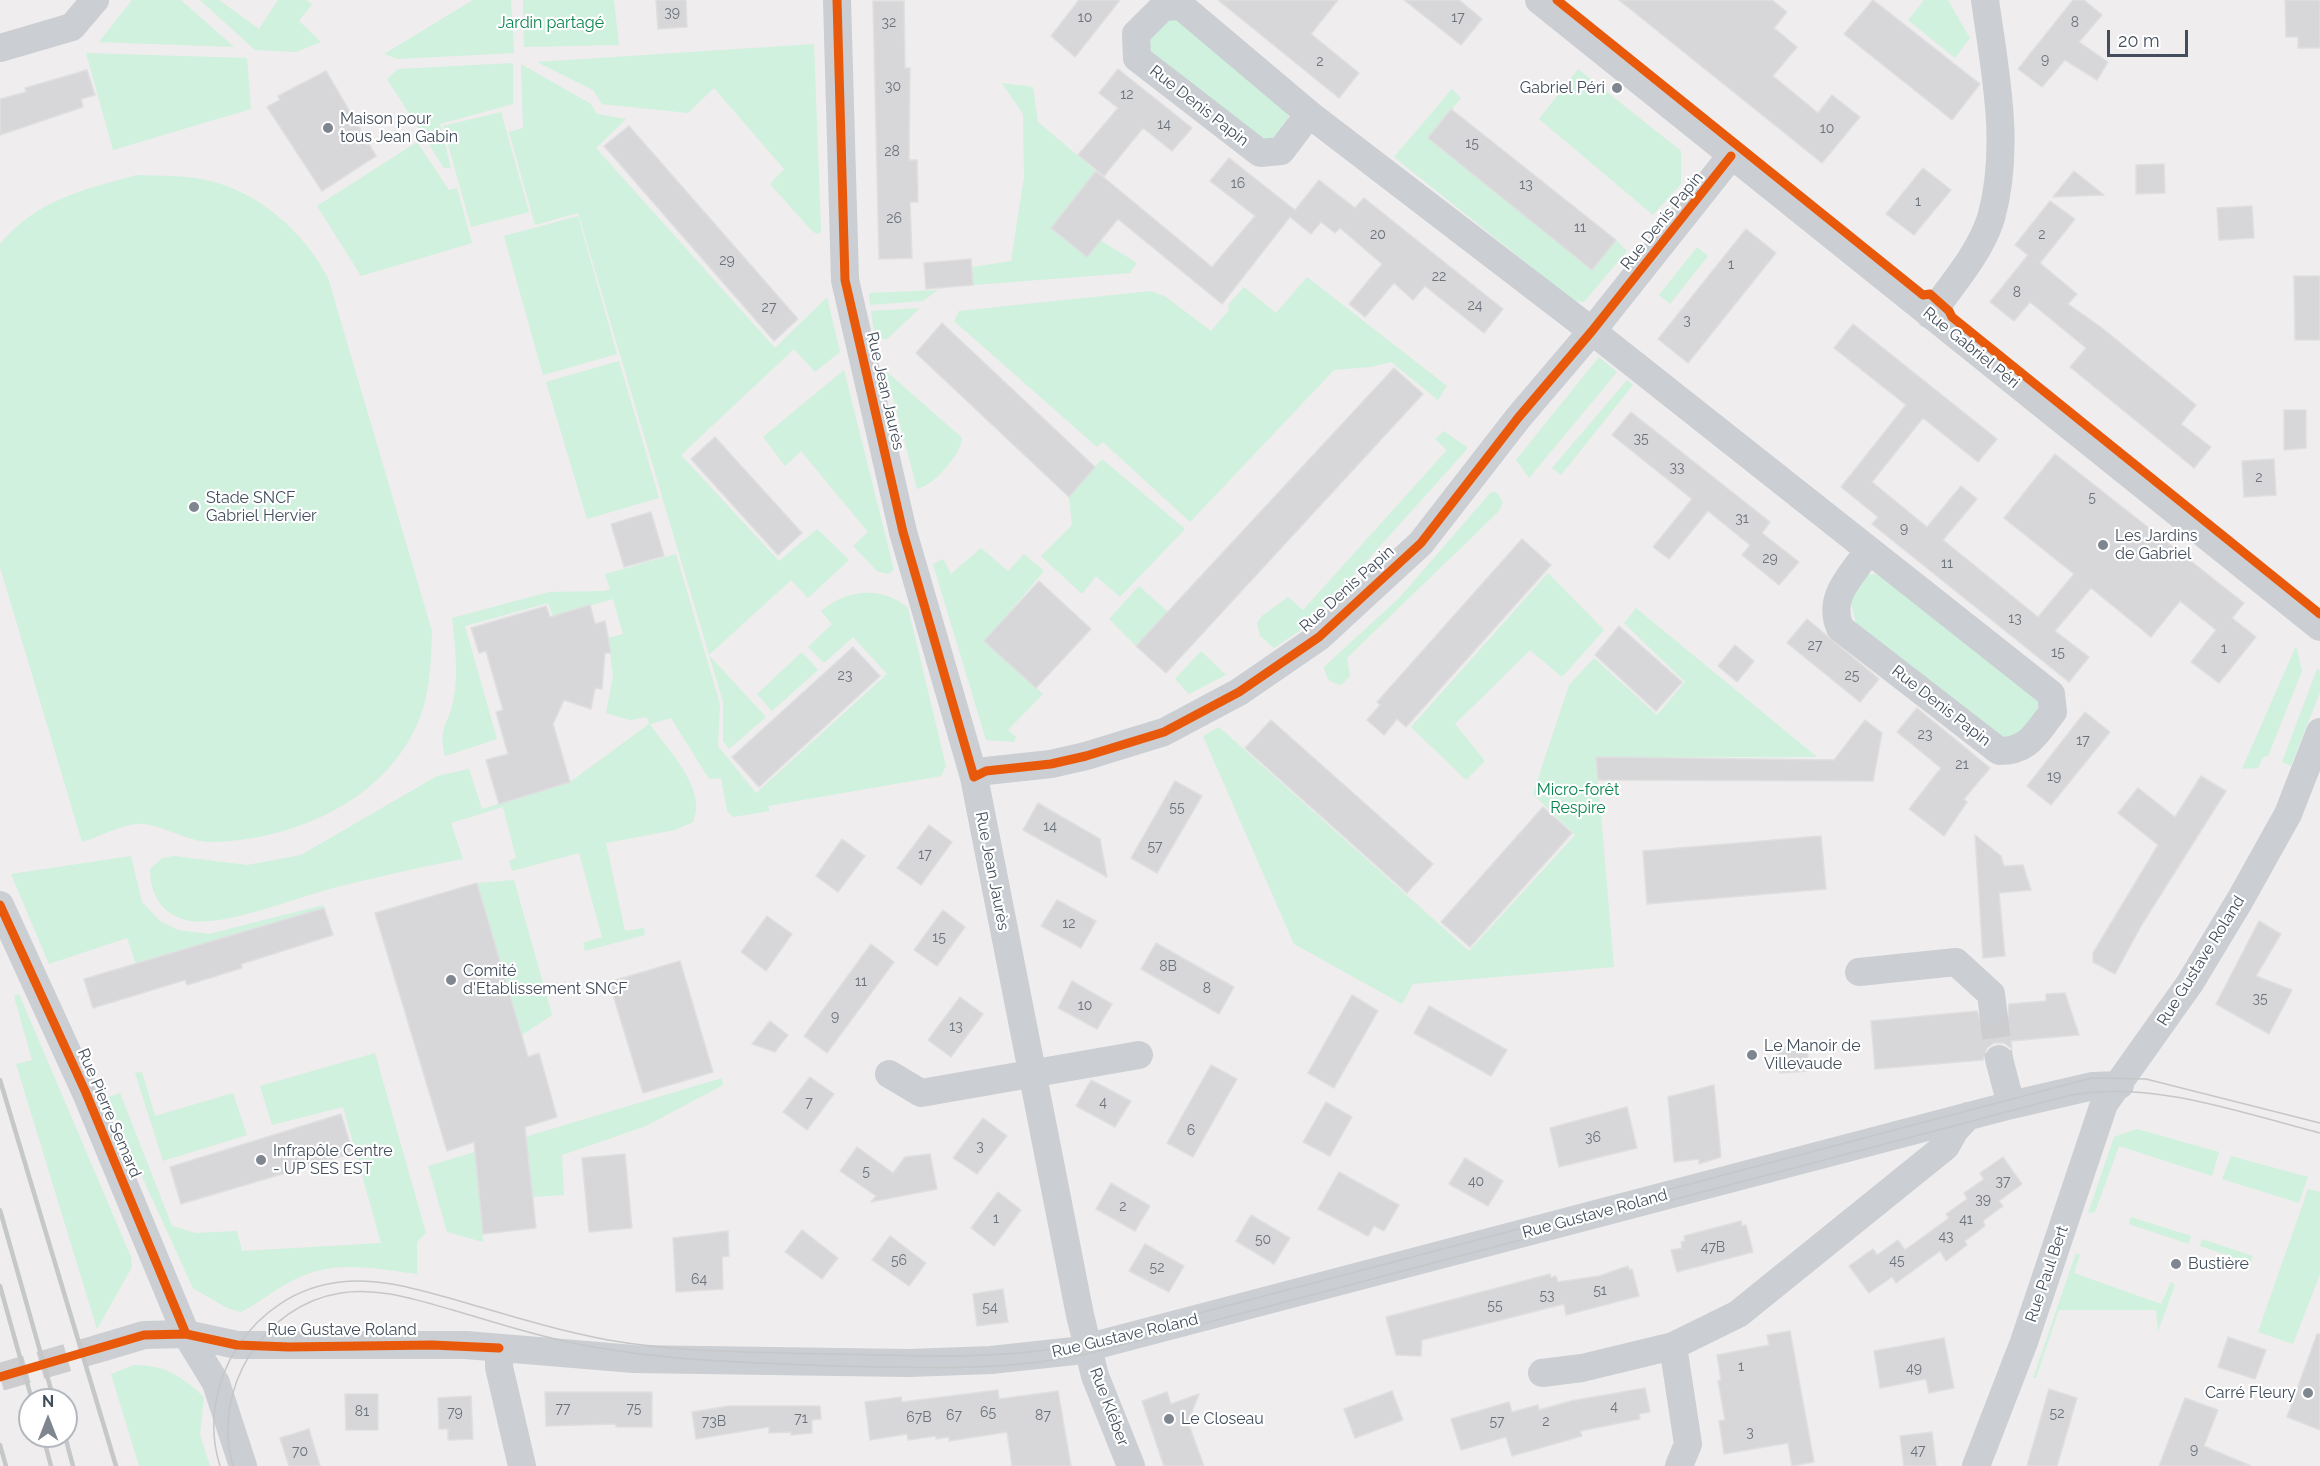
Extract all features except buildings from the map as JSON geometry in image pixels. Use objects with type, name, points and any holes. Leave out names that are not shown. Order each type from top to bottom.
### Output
[{"type":"street","points":[[0,48],[72,27],[96,0]]},
{"type":"street","name":"Rue Jean Jaurès","points":[[837,0],[845,280],[903,532],[974,777],[1031,1073],[1088,1348]]},
{"type":"street","name":"Rue Gabriel Péri","points":[[1539,0],[2320,627]]},
{"type":"street","points":[[1930,315],[1974,251],[1990,219],[1999,173],[1999,93],[1985,0]]},
{"type":"street","name":"Rue Denis Papin","points":[[1309,114],[1281,151],[1260,153],[1137,58],[1136,34],[1163,7],[1181,6],[1309,114],[1592,331],[2051,694],[2053,712],[2028,744],[2016,751],[1998,751],[1840,628],[1835,616],[1835,600],[1868,551]]},
{"type":"street","name":"Rue Denis Papin","points":[[974,777],[986,771],[1051,764],[1086,756],[1164,732],[1239,692],[1319,637],[1421,543],[1518,418],[1592,331],[1731,156]]},
{"type":"street","name":"Rue Gustave Roland","points":[[104,1347],[144,1335],[186,1334],[257,1346],[499,1348],[634,1359],[908,1363],[1023,1358],[1088,1348],[2011,1105],[2093,1086],[2112,1094],[2190,983],[2240,900],[2288,814],[2320,732]]},
{"type":"street","name":"Rue Pierre Semard","points":[[0,904],[86,1092],[186,1334],[216,1383],[243,1466]]},
{"type":"street","points":[[1859,972],[1956,962],[1991,994],[1993,1010]]},
{"type":"street","points":[[889,1074],[921,1093],[1139,1055]]},
{"type":"street","points":[[1999,1059],[2011,1105]]},
{"type":"street","name":"Rue Paul Bert","points":[[1976,1466],[2028,1332],[2112,1094]]},
{"type":"street","points":[[1542,1373],[1582,1368],[1673,1346],[1738,1314],[1946,1146],[1954,1130],[1968,1116]]},
{"type":"street","points":[[1673,1346],[1688,1444],[1679,1466]]},
{"type":"street","points":[[499,1348],[500,1367],[522,1466]]},
{"type":"street","name":"Rue Kléber","points":[[1088,1348],[1095,1376],[1131,1466]]},
{"type":"green space","points":[[132,0],[181,0],[234,47],[99,42]]},
{"type":"green space","points":[[200,0],[219,0],[259,29],[278,0],[306,0],[312,4],[299,21],[321,42],[296,52],[255,50]]},
{"type":"green space","points":[[473,0],[511,0],[514,53],[398,59],[384,54]]},
{"type":"green space","name":"Jardin partagé","points":[[523,0],[614,0],[619,45],[524,47]]},
{"type":"green space","points":[[1924,0],[1948,0],[1970,38],[1955,58],[1908,20]]},
{"type":"green space","points":[[1169,13],[1288,111],[1288,123],[1276,138],[1263,143],[1143,54],[1143,39]]},
{"type":"green space","points":[[814,44],[821,232],[819,234],[813,232],[770,184],[784,169],[714,88],[688,113],[602,104],[593,90],[537,62]]},
{"type":"green space","points":[[86,53],[247,58],[251,109],[113,150]]},
{"type":"green space","points":[[513,63],[513,104],[440,124],[451,168],[444,168],[387,79],[398,69]]},
{"type":"green space","points":[[521,64],[591,104],[597,114],[626,119],[596,148],[775,348],[827,297],[840,352],[815,372],[794,349],[681,455],[779,561],[817,529],[849,560],[808,598],[791,580],[709,655],[578,213],[535,225],[509,132],[523,128]]},
{"type":"green space","points":[[1578,69],[1681,151],[1681,184],[1653,215],[1539,119]]},
{"type":"green space","points":[[1002,83],[1033,87],[1038,122],[1096,171],[1051,228],[1100,240],[1137,263],[1130,273],[973,285],[972,267],[1011,261],[1024,177],[1023,114]]},
{"type":"green space","points":[[1452,89],[1461,98],[1428,138],[1592,269],[1616,240],[1627,251],[1584,302],[1574,301],[1394,157]]},
{"type":"green space","points":[[501,112],[529,212],[471,227],[443,126]]},
{"type":"green space","points":[[417,142],[449,190],[457,188],[472,243],[361,276],[317,206]]},
{"type":"green space","points":[[137,175],[198,178],[244,193],[278,216],[293,230],[318,261],[328,278],[432,631],[429,681],[424,706],[415,729],[399,756],[378,779],[354,798],[328,814],[269,835],[209,842],[192,839],[154,826],[138,824],[82,842],[0,567],[0,244],[29,217],[62,198]]},
{"type":"green space","points":[[578,216],[617,354],[543,375],[504,236]]},
{"type":"green space","points":[[1697,247],[1708,256],[1670,304],[1659,295]]},
{"type":"green space","points":[[1307,277],[1447,386],[1438,400],[1391,362],[1370,367],[1334,370],[1190,522],[1103,442],[1097,447],[954,321],[959,311],[1151,291],[1166,297],[1211,331],[1229,310],[1228,305],[1244,287],[1276,313]]},
{"type":"green space","points":[[938,290],[923,301],[870,305],[869,293]]},
{"type":"green space","points":[[920,308],[887,339],[875,339],[871,311]]},
{"type":"green space","points":[[1599,357],[1617,372],[1529,478],[1516,460]]},
{"type":"green space","points":[[619,361],[659,498],[587,519],[546,382]]},
{"type":"green space","points":[[844,370],[894,570],[888,574],[877,571],[853,546],[868,532],[801,451],[785,466],[763,437]]},
{"type":"green space","points":[[886,371],[962,438],[957,453],[945,469],[931,482],[917,489]]},
{"type":"green space","points":[[1627,380],[1633,385],[1561,475],[1552,468]]},
{"type":"green space","points":[[1444,431],[1468,448],[1311,623],[1274,648],[1260,636],[1257,623],[1262,616],[1288,597],[1303,610],[1447,450],[1435,439]]},
{"type":"green space","points":[[1102,459],[1185,529],[1120,597],[1096,576],[1082,594],[1041,556],[1072,525],[1069,497]]},
{"type":"green space","points":[[1491,492],[1496,492],[1503,502],[1499,511],[1347,658],[1350,676],[1341,685],[1329,679],[1324,667],[1400,597]]},
{"type":"green space","points":[[981,548],[1008,571],[1024,554],[1044,571],[985,641],[1043,694],[1008,730],[1016,737],[1014,742],[986,740],[933,564],[943,559],[951,574]]},
{"type":"green space","points":[[676,554],[720,704],[718,746],[756,793],[887,674],[853,637],[824,663],[808,647],[832,624],[821,611],[842,598],[864,593],[886,596],[908,608],[946,766],[941,776],[768,806],[770,811],[733,817],[727,811],[721,778],[709,779],[671,718],[650,724],[684,770],[690,783],[695,796],[696,809],[693,822],[675,830],[606,843],[625,931],[644,928],[645,935],[585,951],[583,943],[602,937],[579,853],[512,871],[509,861],[516,858],[503,807],[451,823],[463,859],[349,884],[259,911],[218,920],[200,922],[186,920],[170,913],[159,901],[152,886],[150,869],[162,858],[174,856],[247,865],[301,855],[437,776],[469,769],[482,809],[570,782],[649,724],[647,717],[630,720],[606,713],[613,676],[608,638],[623,634],[613,599],[553,616],[548,603],[465,626],[497,739],[445,756],[442,739],[453,702],[456,681],[452,618],[549,592],[605,591],[610,589],[605,574]]},
{"type":"green space","points":[[1548,573],[1604,630],[1562,677],[1530,650],[1455,724],[1485,761],[1466,780],[1411,727]]},
{"type":"green space","points":[[1866,574],[1882,575],[2037,700],[2039,713],[2024,736],[2003,741],[1857,627],[1850,599]]},
{"type":"green space","points":[[1139,586],[1168,612],[1136,646],[1109,619]]},
{"type":"green space","name":"Micro-forêt Respire","points":[[1636,608],[1817,757],[1596,757],[1614,967],[1413,984],[1402,1004],[1294,944],[1203,736],[1219,727],[1469,951],[1575,835],[1533,794],[1569,685],[1594,658],[1657,715],[1685,682],[1624,623]]},
{"type":"green space","points":[[2296,646],[2302,671],[2268,756],[2263,757],[2258,768],[2242,769]]},
{"type":"green space","points":[[1201,651],[1226,675],[1189,694],[1175,679]]},
{"type":"green space","points":[[802,652],[818,670],[772,711],[757,694]]},
{"type":"green space","points":[[709,655],[766,717],[729,749],[723,741],[723,702]]},
{"type":"green space","points":[[2317,669],[2320,671],[2320,692],[2291,766],[2282,762]]},
{"type":"green space","points":[[131,856],[142,902],[160,921],[178,930],[209,934],[323,905],[324,908],[136,964],[127,938],[49,964],[11,874]]},
{"type":"green space","points":[[514,880],[552,1015],[522,1035],[477,883]]},
{"type":"green space","points":[[19,994],[131,1257],[132,1267],[97,1329],[16,1064],[32,1060],[14,996]]},
{"type":"green space","points":[[375,1053],[426,1233],[417,1242],[417,1274],[359,1267],[316,1271],[286,1284],[241,1312],[227,1308],[193,1288],[106,1098],[120,1093],[172,1226],[196,1233],[237,1231],[242,1251],[381,1243],[343,1107],[272,1125],[260,1086]]},
{"type":"green space","points":[[142,1072],[155,1116],[233,1093],[247,1135],[163,1161],[135,1073]]},
{"type":"green space","points":[[722,1078],[723,1085],[646,1126],[562,1155],[564,1195],[532,1197],[483,1234],[483,1242],[447,1232],[428,1166]]},
{"type":"green space","points":[[2137,1129],[2219,1152],[2212,1176],[2119,1146],[2095,1212],[2088,1213],[2114,1137]]},
{"type":"green space","points":[[2231,1156],[2308,1177],[2299,1203],[2222,1179]]},
{"type":"green space","points":[[2308,1189],[2320,1192],[2320,1274],[2293,1344],[2258,1332]]},
{"type":"green space","points":[[2131,1217],[2191,1236],[2189,1244],[2129,1224]]},
{"type":"green space","points":[[2202,1239],[2253,1256],[2250,1263],[2200,1246]]},
{"type":"green space","points":[[2076,1253],[2080,1255],[2074,1273],[2161,1304],[2171,1282],[2175,1285],[2158,1331],[2156,1310],[2059,1310],[2036,1378],[2033,1378]]},
{"type":"green space","points":[[134,1365],[155,1367],[172,1373],[204,1397],[200,1435],[210,1466],[139,1466],[111,1374]]},
{"type":"tunnel","points":[[1993,1010],[1999,1059]]},
{"type":"tunnel","points":[[0,1377],[104,1347]]},
{"type":"tram line","points":[[220,1466],[214,1435],[216,1404],[224,1374],[238,1347],[257,1323],[281,1303],[309,1289],[340,1282],[371,1281],[402,1286],[571,1332],[608,1340],[664,1347],[720,1351],[895,1356],[1017,1353],[1078,1345],[2092,1078],[2146,1079],[2320,1123]]},
{"type":"tram line","points":[[233,1466],[228,1438],[229,1409],[237,1381],[249,1356],[266,1333],[288,1315],[313,1301],[341,1293],[383,1293],[425,1302],[558,1340],[639,1354],[771,1364],[934,1368],[999,1366],[1095,1352],[2071,1095],[2103,1092],[2166,1095],[2228,1108],[2320,1133]]},
{"type":"railway","points":[[0,1080],[116,1466]]},
{"type":"railway","points":[[0,1210],[51,1388]]},
{"type":"railway","points":[[0,1286],[29,1388]]},
{"type":"railway","points":[[0,1445],[6,1466]]},
{"type":"railway","points":[[46,1448],[51,1466]]},
{"type":"railway","points":[[68,1448],[73,1466]]},
{"type":"cycle path","points":[[837,0],[845,280],[903,532],[974,777],[986,771],[1051,764],[1086,756],[1164,732],[1239,692],[1319,637],[1421,543],[1518,418],[1592,331],[1731,156]]},
{"type":"cycle path","points":[[1557,0],[1923,295],[1930,294],[1949,311],[1952,317],[2320,614]]},
{"type":"cycle path","points":[[0,905],[86,1093],[186,1334]]},
{"type":"cycle path","points":[[0,1377],[144,1335],[186,1334],[237,1345],[289,1347],[432,1345],[499,1348]]},
{"type":"place","name":"Gabriel Péri","points":[[1617,88]]},
{"type":"place","name":"Maison pour tous Jean Gabin","points":[[328,128]]},
{"type":"place","name":"Stade SNCF Gabriel Hervier","points":[[194,507]]},
{"type":"place","name":"Les Jardins de Gabriel","points":[[2103,545]]},
{"type":"place","name":"Comité d'Etablissement SNCF","points":[[451,980]]},
{"type":"place","name":"Le Manoir de Villevaude","points":[[1752,1055]]},
{"type":"place","name":"Infrapôle Centre - UP SES EST","points":[[261,1160]]},
{"type":"place","name":"Bustière","points":[[2176,1264]]},
{"type":"place","name":"Carré Fleury","points":[[2308,1393]]},
{"type":"place","name":"Le Closeau","points":[[1169,1419]]}]
